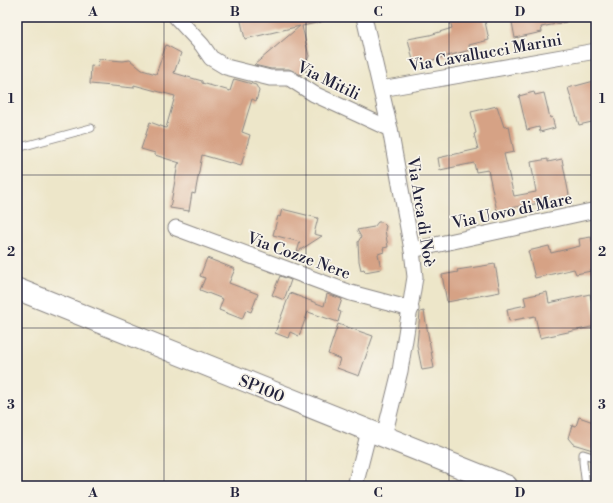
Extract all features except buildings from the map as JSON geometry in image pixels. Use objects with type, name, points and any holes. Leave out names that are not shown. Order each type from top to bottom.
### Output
[{"type":"main road","name":"SP100","points":[[17,289],[507,486]]},
{"type":"street","name":"Via Mitili","points":[[176,17],[212,58],[226,67],[270,78],[289,78],[314,94],[390,129]]},
{"type":"street","name":"Via Arca di Noè","points":[[355,486],[377,434],[400,371],[415,278],[412,250],[390,129],[364,17]]},
{"type":"street","name":"Via Cavallucci Marini","points":[[381,89],[596,51]]},
{"type":"street","name":"Via Uovo di Mare","points":[[412,250],[596,210]]},
{"type":"street","name":"Via Cozze Nere","points":[[176,228],[351,294],[411,309]]},
{"type":"lane","points":[[17,148],[91,128]]},
{"type":"lane","points":[[586,486],[582,462],[583,454],[596,458]]}]
